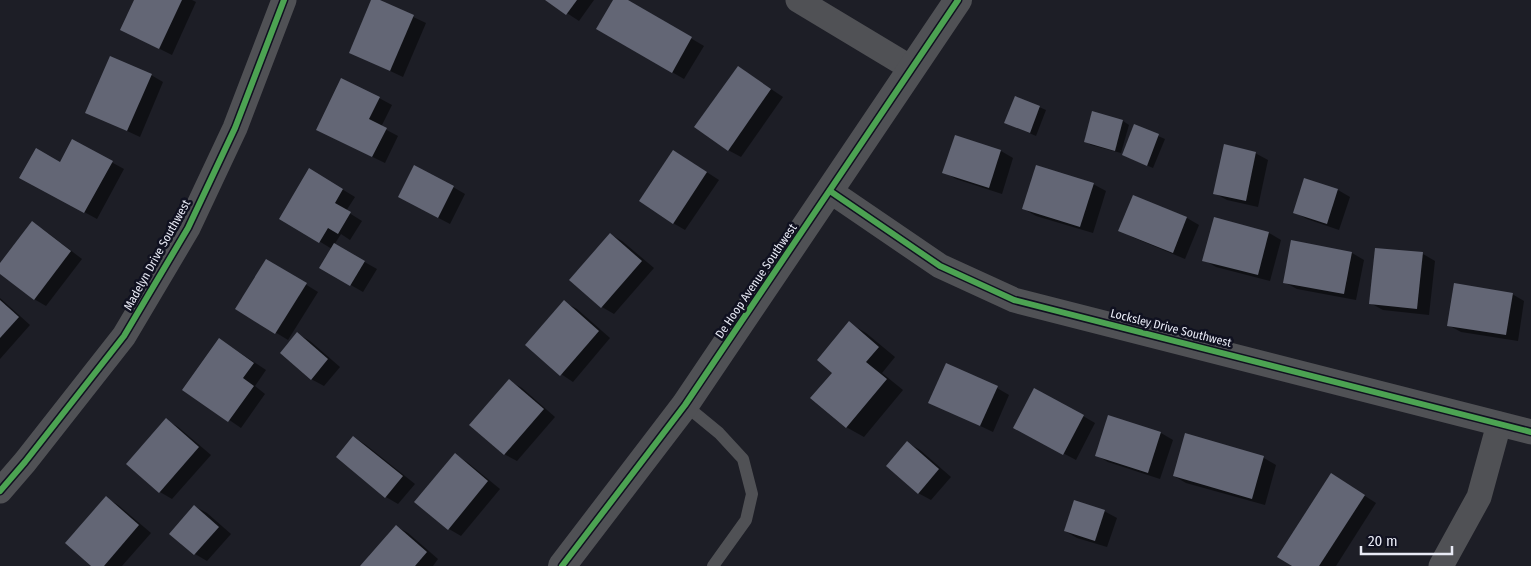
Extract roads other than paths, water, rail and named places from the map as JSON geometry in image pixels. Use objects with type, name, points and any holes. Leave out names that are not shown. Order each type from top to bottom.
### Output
[{"type":"street","name":"Madelyn Drive Southwest","points":[[0,491],[124,336],[188,228],[234,128],[284,0]]},
{"type":"street","points":[[798,0],[911,68]]},
{"type":"street","name":"De Hoop Avenue Southwest","points":[[562,566],[686,405],[958,0]]},
{"type":"street","name":"Locksley Drive Southwest","points":[[830,191],[940,266],[1014,300],[1531,432]]},
{"type":"street","points":[[1441,566],[1479,497],[1499,424]]},
{"type":"lane","points":[[686,405],[719,433],[743,459],[752,494],[746,520],[713,566]]}]
